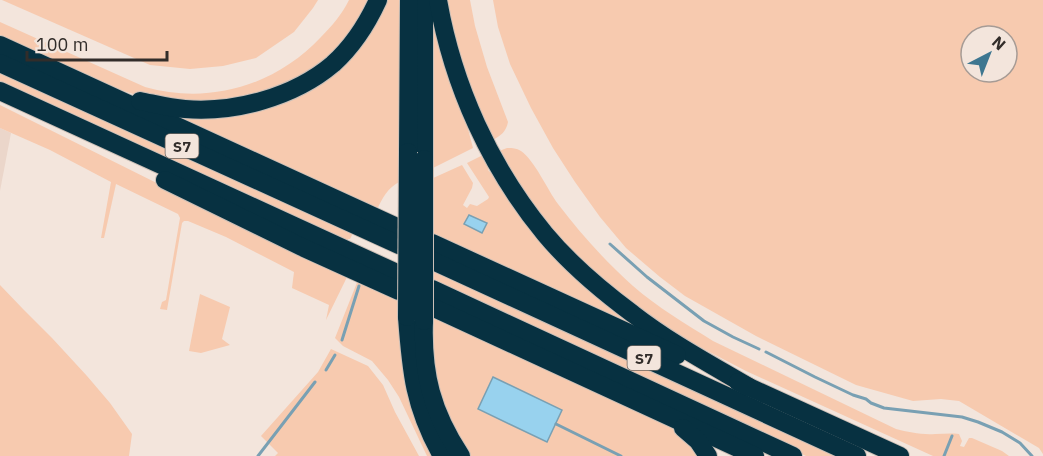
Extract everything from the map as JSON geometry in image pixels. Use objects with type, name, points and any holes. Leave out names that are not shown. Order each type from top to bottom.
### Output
[{"type":"highway","points":[[104,93],[162,106],[194,110],[248,105],[270,98],[316,76],[333,64],[359,35],[378,0]]},
{"type":"highway","points":[[409,0],[425,366],[429,388],[437,411],[447,435],[461,456]]},
{"type":"highway","points":[[416,156],[424,0]]},
{"type":"highway","points":[[438,0],[456,71],[468,105],[496,165],[530,215],[572,262],[633,315],[666,338],[749,387],[900,456]]},
{"type":"highway","points":[[0,45],[104,93],[367,222]]},
{"type":"highway","name":"S7","points":[[0,63],[395,235]]},
{"type":"highway","points":[[8,95],[159,177],[303,248],[350,260],[399,283]]},
{"type":"highway","name":"S7","points":[[749,387],[432,251],[857,456]]},
{"type":"highway","points":[[424,308],[755,456]]},
{"type":"highway","points":[[424,308],[412,372],[423,418],[442,456]]},
{"type":"highway","name":"S7","points":[[424,308],[793,456]]},
{"type":"highway","points":[[664,414],[698,441],[708,456]]},
{"type":"shaded area","points":[[2,0],[318,0],[294,32],[256,58],[223,66],[190,69],[150,65]]},
{"type":"shaded area","points":[[349,0],[374,0],[341,47],[297,80],[250,99],[167,103],[103,84],[0,37],[0,22],[145,87],[193,94],[217,92],[262,79],[283,68],[303,54],[325,33]]},
{"type":"shaded area","points":[[385,0],[401,0],[399,182],[386,194],[377,210],[163,115],[304,89]]},
{"type":"shaded area","points":[[429,0],[470,128],[468,129],[473,148],[431,169]]},
{"type":"shaded area","points":[[446,0],[470,0],[487,67],[508,122],[503,133],[493,140],[466,78],[451,28]]},
{"type":"shaded area","points":[[493,0],[1043,0],[1043,454],[1039,448],[959,401],[941,399],[913,401],[856,385],[756,336],[685,296],[626,248],[600,217],[553,148],[510,64],[498,27]]},
{"type":"shaded area","points":[[0,69],[349,228],[352,235],[346,244],[0,85]]},
{"type":"shaded area","points":[[0,105],[231,220],[348,275],[326,320],[329,305],[292,288],[294,272],[226,237],[188,221],[182,223],[167,310],[160,309],[162,302],[166,300],[180,218],[178,214],[116,184],[104,238],[101,238],[111,182],[50,150],[0,128]]},
{"type":"shaded area","points":[[0,128],[11,133],[0,191]]},
{"type":"shaded area","points":[[507,148],[517,149],[526,156],[566,215],[593,246],[642,294],[713,341],[896,429],[925,434],[959,434],[962,441],[960,446],[964,447],[969,438],[972,438],[1009,456],[933,456],[746,371],[673,333],[631,306],[558,238],[518,184],[499,151]]},
{"type":"shaded area","points":[[483,155],[490,166],[488,170],[652,338],[431,239],[431,179],[462,165],[473,183],[463,205],[467,208],[470,204],[477,206],[489,197],[467,163]]},
{"type":"shaded area","points":[[432,269],[842,456],[806,456],[432,283]]},
{"type":"shaded area","points":[[358,280],[399,299],[405,380],[414,417],[432,456],[427,456],[399,397],[388,380],[372,361],[343,346],[335,338]]},
{"type":"shaded area","points":[[0,285],[52,338],[110,403],[132,434],[129,456],[0,456]]},
{"type":"shaded area","points":[[200,294],[230,307],[222,339],[230,345],[201,353],[189,351]]},
{"type":"shaded area","points":[[432,313],[510,353],[671,427],[683,435],[702,456],[469,456],[442,407],[432,371]]},
{"type":"shaded area","points":[[331,349],[368,366],[383,385],[419,456],[275,456],[278,453],[261,436],[318,372]]},
{"type":"water","points":[[469,215],[487,223],[482,233],[464,224]]},
{"type":"water","points":[[493,377],[562,410],[547,442],[478,409]]},
{"type":"waterway","points":[[610,244],[647,277],[704,321],[759,349]]},
{"type":"waterway","points":[[342,340],[359,286]]},
{"type":"waterway","points":[[766,352],[884,408],[962,417],[978,422],[1020,443],[1032,456]]},
{"type":"waterway","points":[[326,370],[335,355]]},
{"type":"waterway","points":[[258,456],[315,382]]},
{"type":"waterway","points":[[556,424],[621,456]]},
{"type":"waterway","points":[[944,456],[952,436]]}]
